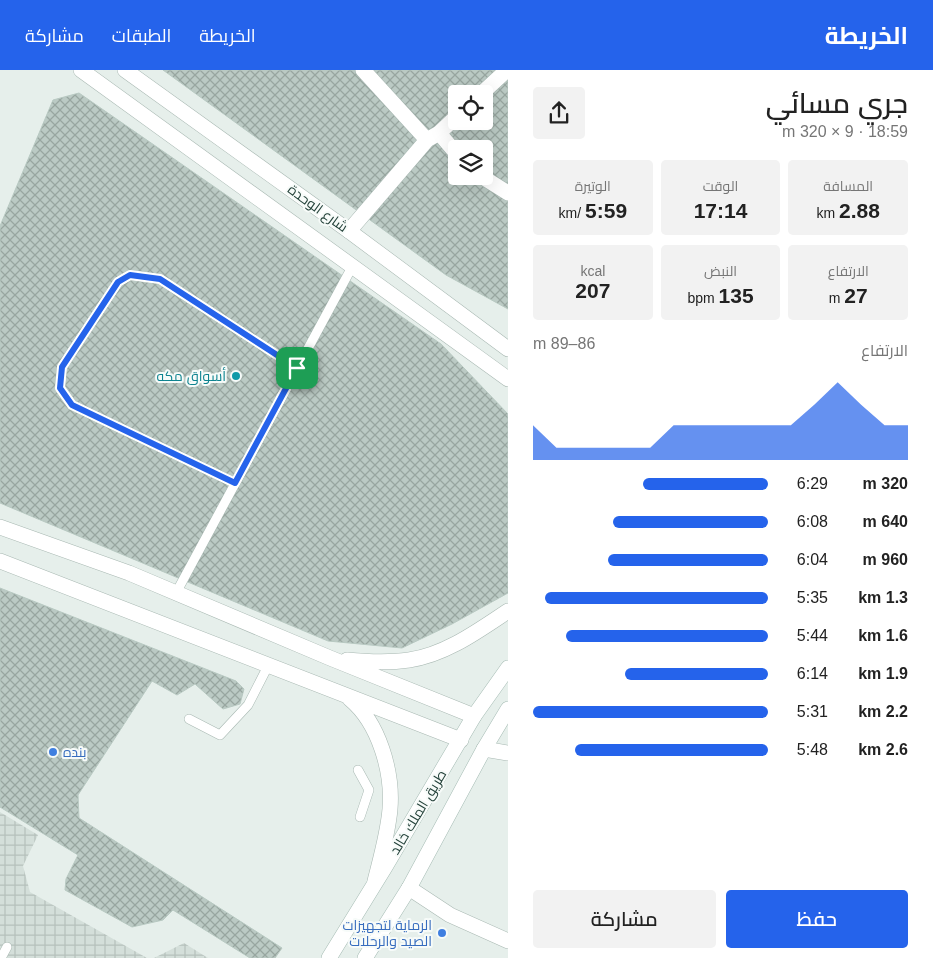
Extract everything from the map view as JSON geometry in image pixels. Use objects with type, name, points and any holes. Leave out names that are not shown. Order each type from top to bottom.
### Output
[{"type":"street","points":[[81,70],[508,379]]},
{"type":"street","name":"شارع الوحدة","points":[[125,70],[349,231],[508,349]]},
{"type":"street","points":[[363,70],[433,137],[448,147]]},
{"type":"street","points":[[491,85],[507,70]]},
{"type":"street","points":[[349,231],[433,137],[448,123]]},
{"type":"street","points":[[493,184],[508,193]]},
{"type":"street","points":[[0,528],[130,573],[330,658],[503,726]]},
{"type":"street","points":[[0,561],[484,749],[508,753]]},
{"type":"street","points":[[330,658],[374,662],[410,660],[445,649],[508,611]]},
{"type":"street","name":"طريق الملك خالد","points":[[329,958],[474,716],[508,668]]},
{"type":"street","points":[[343,694],[358,706],[377,733],[383,752],[389,785],[390,808],[387,830],[374,885]]},
{"type":"street","name":"طريق الملك خالد","points":[[365,958],[409,888],[484,749],[503,726],[508,709]]},
{"type":"street","points":[[409,888],[450,915],[508,941]]},
{"type":"lane","points":[[176,593],[352,267]]},
{"type":"lane","points":[[235,483],[72,405],[60,388],[62,367],[118,282],[130,275],[160,279],[297,368]]},
{"type":"lane","points":[[189,719],[220,735],[248,705],[269,664]]},
{"type":"lane","points":[[358,770],[369,790],[360,817]]},
{"type":"lane","points":[[1,958],[7,947]]},
{"type":"shaded area","points":[[0,812],[38,835],[23,866],[30,892],[147,958],[0,958]]},
{"type":"shaded area","points":[[184,943],[208,958],[154,958]]},
{"type":"building","points":[[163,70],[508,70],[508,309],[446,275]]},
{"type":"building","name":"أسواق مكه","points":[[79,93],[441,344],[508,414],[508,593],[452,624],[402,648],[328,641],[0,503],[0,226],[53,100]]},
{"type":"building","name":"بنده","points":[[0,588],[236,681],[244,689],[240,704],[223,709],[195,684],[177,695],[152,681],[78,795],[79,818],[282,948],[275,958],[250,958],[173,910],[163,920],[132,927],[65,890],[66,879],[78,855],[0,807]]},
{"type":"place","name":"أسواق مكه","points":[[236,376]]},
{"type":"place","name":"بنده","points":[[53,752]]},
{"type":"place","name":"الرماية لتجهيزات الصيد والرحلات","points":[[442,933]]},
{"type":"route","points":[[130,275],[160,279],[297,368],[235,483],[72,405],[60,388],[62,367],[118,282],[130,275]]}]
